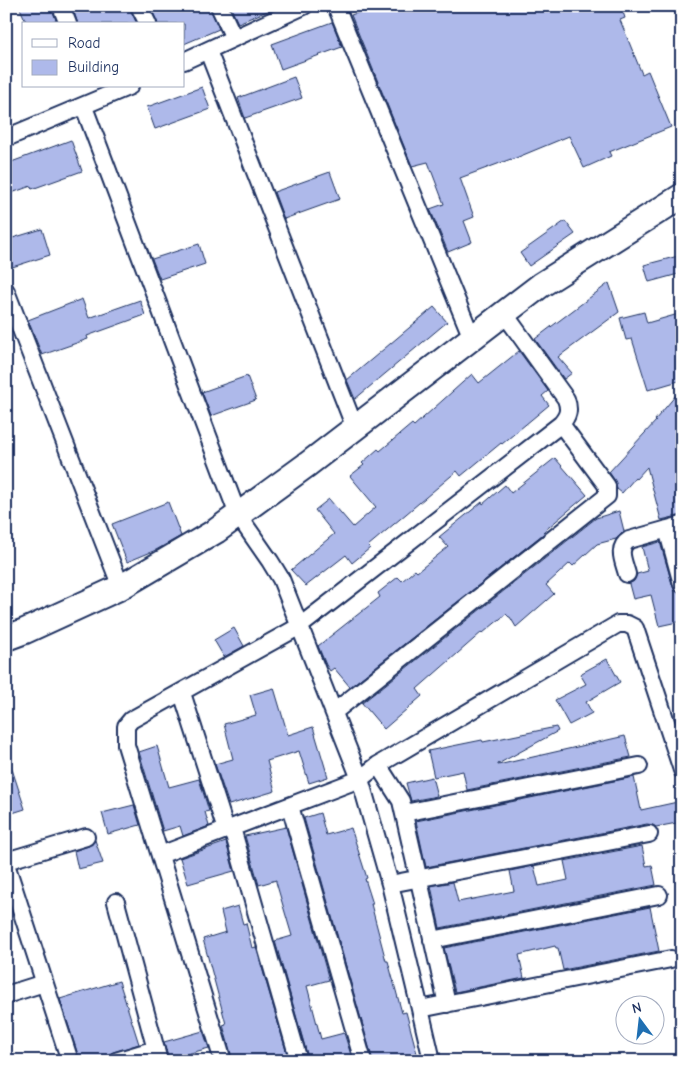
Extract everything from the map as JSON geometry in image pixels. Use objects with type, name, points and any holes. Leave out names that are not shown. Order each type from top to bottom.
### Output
[{"type":"main road","points":[[6,638],[121,587],[216,532],[355,428],[541,284],[682,196]]},
{"type":"street","points":[[60,6],[67,22]]},
{"type":"street","points":[[139,6],[147,22]]},
{"type":"street","points":[[219,6],[234,38]]},
{"type":"street","points":[[336,6],[472,338]]},
{"type":"street","points":[[185,61],[300,7]]},
{"type":"street","points":[[208,51],[355,428]]},
{"type":"street","points":[[6,138],[92,98],[124,88]]},
{"type":"street","points":[[92,98],[238,515],[281,579],[360,779],[390,884],[431,1056]]},
{"type":"street","points":[[6,290],[121,587]]},
{"type":"street","points":[[223,1061],[126,745],[126,726],[130,720],[182,693],[300,626],[561,424],[567,417],[569,407],[566,399],[504,313]]},
{"type":"street","points":[[334,712],[607,496],[607,486],[561,424]]},
{"type":"street","points":[[627,574],[621,548],[624,542],[674,527],[682,584]]},
{"type":"street","points":[[160,855],[360,779],[378,765],[618,624],[628,624],[635,628],[682,770]]},
{"type":"street","points":[[182,693],[229,829],[299,1061]]},
{"type":"street","points":[[378,765],[401,801],[420,879],[446,1004]]},
{"type":"street","points":[[404,813],[639,766]]},
{"type":"street","points":[[290,806],[363,1061]]},
{"type":"street","points":[[390,884],[649,834]]},
{"type":"street","points":[[70,1061],[7,866],[86,837]]},
{"type":"street","points":[[432,940],[659,895]]},
{"type":"street","points":[[116,902],[158,1055],[116,1061]]},
{"type":"street","points":[[420,1009],[671,958]]},
{"type":"street","points":[[6,995],[44,984]]},
{"type":"building","points":[[19,6],[51,6],[56,20],[52,22],[26,22]]},
{"type":"building","points":[[72,6],[129,6],[136,22],[77,22]]},
{"type":"building","points":[[150,6],[209,6],[219,29],[185,44],[185,22],[157,22]]},
{"type":"building","points":[[230,6],[277,6],[277,7],[238,23]]},
{"type":"building","points":[[377,6],[621,6],[625,18],[620,20],[642,74],[648,71],[671,127],[609,152],[611,156],[584,168],[569,136],[511,160],[460,178],[474,217],[464,221],[472,242],[448,252],[430,209],[444,204],[428,162],[412,166],[351,15]]},
{"type":"building","points":[[332,22],[342,47],[281,69],[272,44]]},
{"type":"building","points":[[294,77],[302,98],[245,118],[238,98]]},
{"type":"building","points":[[202,87],[210,109],[155,129],[147,107]]},
{"type":"building","points":[[71,140],[82,171],[32,189],[31,186],[6,195],[6,164]]},
{"type":"building","points":[[330,172],[340,199],[284,219],[274,192]]},
{"type":"building","points":[[565,221],[575,234],[529,266],[520,253]]},
{"type":"building","points":[[42,229],[50,255],[6,269],[6,240]]},
{"type":"building","points":[[199,244],[205,264],[160,279],[152,259]]},
{"type":"building","points":[[682,255],[682,273],[649,282],[644,265]]},
{"type":"building","points":[[609,283],[619,312],[558,357],[572,373],[564,379],[535,339]]},
{"type":"building","points":[[82,299],[89,318],[140,300],[145,315],[87,336],[88,339],[42,355],[28,320]]},
{"type":"building","points":[[434,307],[447,322],[355,399],[347,380]]},
{"type":"building","points":[[644,312],[647,323],[682,313],[682,380],[648,390],[632,339],[626,340],[620,318]]},
{"type":"building","points":[[519,351],[548,391],[542,396],[549,405],[461,476],[457,471],[368,546],[370,548],[352,563],[346,555],[306,586],[291,570],[334,534],[315,510],[329,499],[353,527],[376,507],[350,476],[364,465],[362,463],[378,449],[380,451],[412,424],[414,426],[472,374],[479,383]]},
{"type":"building","points":[[247,376],[256,400],[211,416],[202,392]]},
{"type":"building","points":[[682,388],[682,515],[661,520],[647,467],[622,493],[617,489],[615,481],[609,472],[656,421]]},
{"type":"building","points":[[555,458],[587,495],[543,532],[547,531],[350,687],[334,668],[330,671],[318,646],[380,597],[378,593],[398,577],[402,581],[415,570],[417,572],[448,547],[439,537],[482,502],[483,504],[505,485],[511,493]]},
{"type":"building","points":[[168,502],[181,536],[156,550],[127,562],[112,524]]},
{"type":"building","points":[[619,511],[624,531],[616,539],[597,544],[573,566],[570,563],[546,585],[554,594],[516,627],[506,614],[482,632],[417,689],[422,696],[384,729],[362,703],[596,518]]},
{"type":"building","points":[[660,542],[673,587],[675,591],[682,594],[682,621],[659,626],[651,595],[633,599],[629,584],[634,581],[637,574],[648,571],[642,547]]},
{"type":"building","points":[[234,628],[244,646],[224,657],[214,640]]},
{"type":"building","points":[[607,659],[620,682],[586,702],[592,713],[569,725],[555,700],[586,684],[580,674]]},
{"type":"building","points":[[274,688],[288,735],[313,727],[328,777],[309,783],[299,751],[267,761],[275,791],[229,805],[215,764],[233,759],[224,724],[256,715],[250,695]]},
{"type":"building","points":[[556,727],[558,731],[498,765],[625,736],[631,757],[467,790],[463,771],[434,777],[428,751]]},
{"type":"building","points":[[157,746],[169,787],[199,779],[209,811],[205,812],[209,826],[183,836],[180,826],[163,831],[139,752]]},
{"type":"building","points":[[6,763],[10,763],[25,809],[6,815]]},
{"type":"building","points":[[432,777],[437,796],[411,801],[406,783]]},
{"type":"building","points":[[634,777],[641,810],[682,801],[682,822],[656,827],[647,824],[426,867],[416,821]]},
{"type":"building","points":[[134,805],[140,825],[108,834],[102,813]]},
{"type":"building","points":[[320,813],[326,835],[351,828],[367,878],[365,879],[373,904],[371,904],[386,961],[388,961],[402,1013],[406,1012],[419,1061],[373,1061],[304,818]]},
{"type":"building","points":[[286,827],[329,980],[307,986],[321,1039],[344,1033],[353,1061],[309,1061],[275,941],[292,936],[276,880],[259,885],[245,836]]},
{"type":"building","points":[[95,840],[103,863],[78,869],[74,851],[89,846]]},
{"type":"building","points":[[226,842],[234,871],[188,884],[180,858]]},
{"type":"building","points":[[642,846],[646,866],[652,865],[656,885],[440,928],[431,886],[453,882],[458,902],[514,891],[510,871],[534,866],[539,886],[568,880],[564,861]]},
{"type":"building","points":[[238,906],[243,924],[246,923],[252,948],[256,947],[289,1061],[233,1061],[223,1025],[226,1024],[203,939],[226,932],[221,911]]},
{"type":"building","points":[[650,907],[659,951],[563,970],[558,948],[555,946],[519,955],[524,978],[455,992],[444,948]]},
{"type":"building","points":[[119,981],[139,1044],[113,1052],[108,1055],[106,1061],[80,1061],[60,999]]},
{"type":"building","points":[[203,1031],[209,1048],[169,1059],[164,1042]]}]
